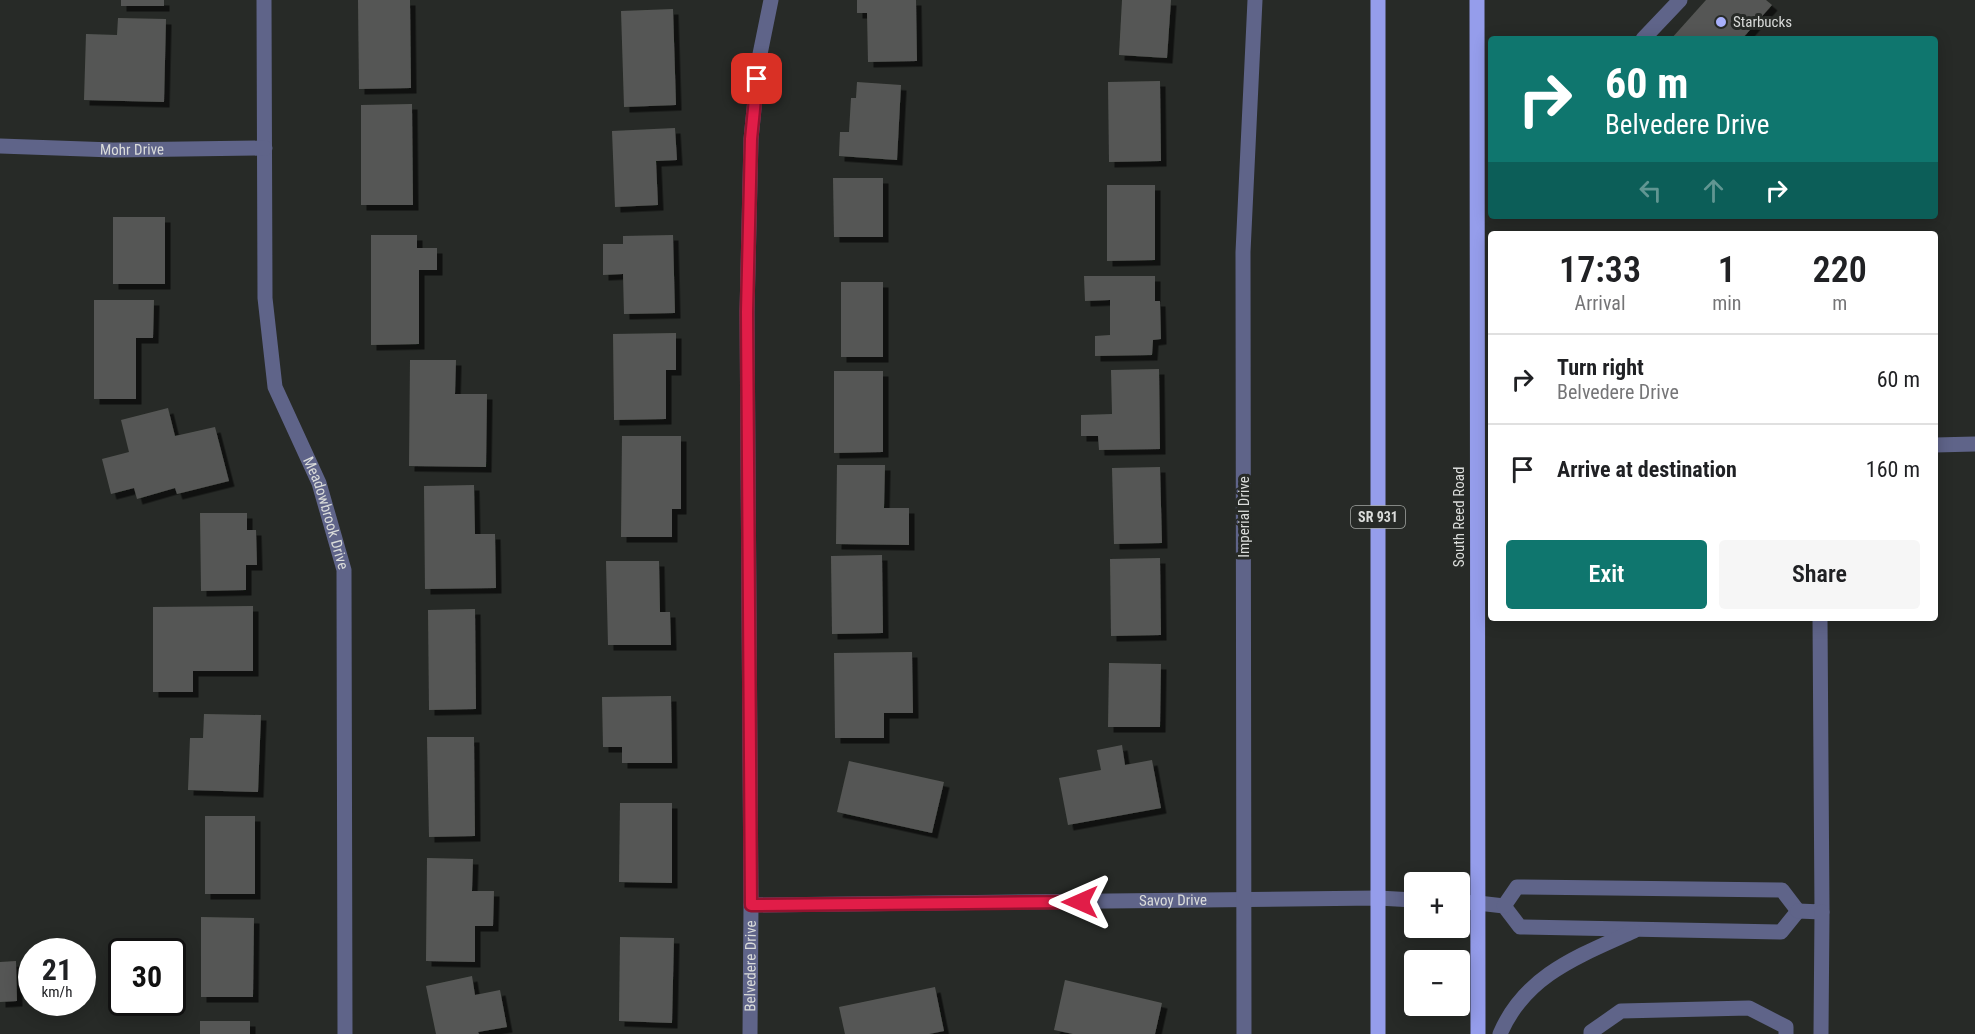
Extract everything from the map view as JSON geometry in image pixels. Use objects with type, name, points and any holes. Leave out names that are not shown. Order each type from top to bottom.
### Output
[{"type":"main road","name":"SR 931","points":[[1378,0],[1378,1034]]},
{"type":"main road","name":"South Reed Road","points":[[1477,0],[1478,1034]]},
{"type":"street","name":"Meadowbrook Drive","points":[[264,0],[265,298],[275,387],[319,483],[344,570],[345,1034]]},
{"type":"street","name":"Belvedere Drive","points":[[750,1034],[747,312],[751,139],[759,59],[771,0]]},
{"type":"street","name":"Imperial Drive","points":[[1244,1034],[1244,252],[1255,0]]},
{"type":"street","points":[[1646,36],[1680,0]]},
{"type":"street","name":"Mohr Drive","points":[[0,146],[113,150],[264,147]]},
{"type":"street","points":[[1938,445],[1975,444]]},
{"type":"street","points":[[1820,621],[1821,1034]]},
{"type":"street","points":[[1504,906],[1517,887],[1782,890],[1798,912]]},
{"type":"street","name":"Savoy Drive","points":[[751,905],[1404,899]]},
{"type":"street","points":[[1470,903],[1504,906],[1520,927],[1780,932],[1798,912],[1822,912]]},
{"type":"street","points":[[1500,1034],[1508,1016],[1521,998],[1557,967],[1639,929]]},
{"type":"street","points":[[1592,1034],[1591,1032],[1621,1011],[1749,1008],[1786,1026],[1786,1034]]},
{"type":"building","points":[[121,0],[164,0],[164,6],[121,6]]},
{"type":"building","points":[[358,0],[410,0],[411,88],[359,89]]},
{"type":"building","points":[[857,0],[916,0],[917,61],[868,62],[867,13],[857,13]]},
{"type":"building","points":[[1122,0],[1171,0],[1167,58],[1119,55]]},
{"type":"building","name":"Starbucks","points":[[1706,0],[1766,0],[1772,5],[1745,36],[1674,36]]},
{"type":"building","points":[[673,9],[676,105],[624,107],[621,11]]},
{"type":"building","points":[[118,18],[166,19],[164,102],[84,100],[86,34],[117,35]]},
{"type":"building","points":[[1160,81],[1161,161],[1109,162],[1108,82]]},
{"type":"building","points":[[857,82],[901,85],[897,160],[839,156],[840,132],[849,132],[851,98],[856,98]]},
{"type":"building","points":[[412,104],[413,205],[361,205],[361,105]]},
{"type":"building","points":[[675,128],[677,160],[656,161],[658,205],[615,207],[612,131]]},
{"type":"building","points":[[833,178],[883,178],[883,237],[834,237]]},
{"type":"building","points":[[1107,185],[1155,185],[1155,260],[1107,261]]},
{"type":"building","points":[[113,217],[165,217],[165,284],[113,284]]},
{"type":"building","points":[[371,235],[417,235],[417,248],[437,248],[437,270],[419,270],[419,344],[371,345]]},
{"type":"building","points":[[673,235],[675,313],[624,314],[623,274],[603,275],[603,244],[623,244],[623,236]]},
{"type":"building","points":[[1084,276],[1155,276],[1155,301],[1160,301],[1161,339],[1153,340],[1152,355],[1095,356],[1095,336],[1110,335],[1110,300],[1085,301]]},
{"type":"building","points":[[841,282],[883,282],[883,357],[841,357]]},
{"type":"building","points":[[94,300],[154,300],[153,338],[136,338],[136,399],[94,399]]},
{"type":"building","points":[[676,333],[676,370],[666,370],[666,419],[614,420],[613,334]]},
{"type":"building","points":[[410,360],[456,360],[455,394],[487,394],[486,467],[409,466]]},
{"type":"building","points":[[1159,369],[1160,449],[1099,450],[1098,436],[1081,436],[1081,415],[1112,414],[1111,370]]},
{"type":"building","points":[[834,371],[883,371],[883,452],[834,453]]},
{"type":"building","points":[[168,408],[175,436],[215,427],[229,481],[177,494],[175,488],[137,499],[134,488],[111,494],[102,459],[129,452],[121,420]]},
{"type":"building","points":[[622,436],[681,436],[681,509],[672,509],[672,537],[621,537]]},
{"type":"building","points":[[837,465],[885,465],[884,508],[909,508],[909,545],[836,544]]},
{"type":"building","points":[[1160,467],[1162,543],[1114,544],[1112,468]]},
{"type":"building","points":[[474,485],[475,534],[495,534],[496,588],[425,589],[424,486]]},
{"type":"building","points":[[200,513],[247,513],[247,530],[256,530],[257,565],[246,565],[246,590],[201,591]]},
{"type":"building","points":[[882,555],[883,633],[832,634],[831,556]]},
{"type":"building","points":[[1160,558],[1161,635],[1111,636],[1110,559]]},
{"type":"building","points":[[606,561],[659,561],[660,612],[670,612],[671,645],[608,645]]},
{"type":"building","points":[[253,606],[253,671],[193,671],[193,692],[153,692],[153,607]]},
{"type":"building","points":[[475,609],[476,709],[429,710],[428,610]]},
{"type":"building","points":[[912,652],[913,713],[884,713],[884,738],[835,738],[834,653]]},
{"type":"building","points":[[1109,663],[1161,664],[1160,727],[1108,727]]},
{"type":"building","points":[[671,696],[672,763],[622,763],[622,747],[603,747],[602,697]]},
{"type":"building","points":[[204,714],[261,715],[258,792],[188,790],[190,738],[203,738]]},
{"type":"building","points":[[427,737],[474,737],[475,836],[429,837]]},
{"type":"building","points":[[1122,745],[1125,765],[1152,760],[1161,808],[1068,825],[1059,778],[1101,770],[1097,750]]},
{"type":"building","points":[[849,761],[944,782],[932,833],[837,812]]},
{"type":"building","points":[[620,803],[672,803],[672,883],[619,882]]},
{"type":"building","points":[[205,816],[255,816],[255,894],[205,894]]},
{"type":"building","points":[[427,858],[473,859],[472,891],[494,891],[493,926],[475,926],[475,962],[426,961]]},
{"type":"building","points":[[201,917],[254,918],[253,997],[201,997]]},
{"type":"building","points":[[620,937],[674,938],[672,1023],[619,1021]]},
{"type":"building","points":[[16,961],[17,1001],[0,1002],[0,962]]},
{"type":"building","points":[[472,976],[475,995],[500,990],[507,1027],[478,1032],[479,1034],[436,1034],[426,986]]},
{"type":"building","points":[[1065,980],[1162,1003],[1155,1034],[1073,1034],[1054,1030]]},
{"type":"building","points":[[935,987],[944,1031],[929,1034],[845,1034],[839,1007]]},
{"type":"building","points":[[200,1021],[250,1021],[250,1034],[200,1034]]},
{"type":"place","name":"Starbucks","points":[[1721,22]]},
{"type":"route","points":[[757,79],[751,139],[747,312],[751,905],[1080,902]]}]
